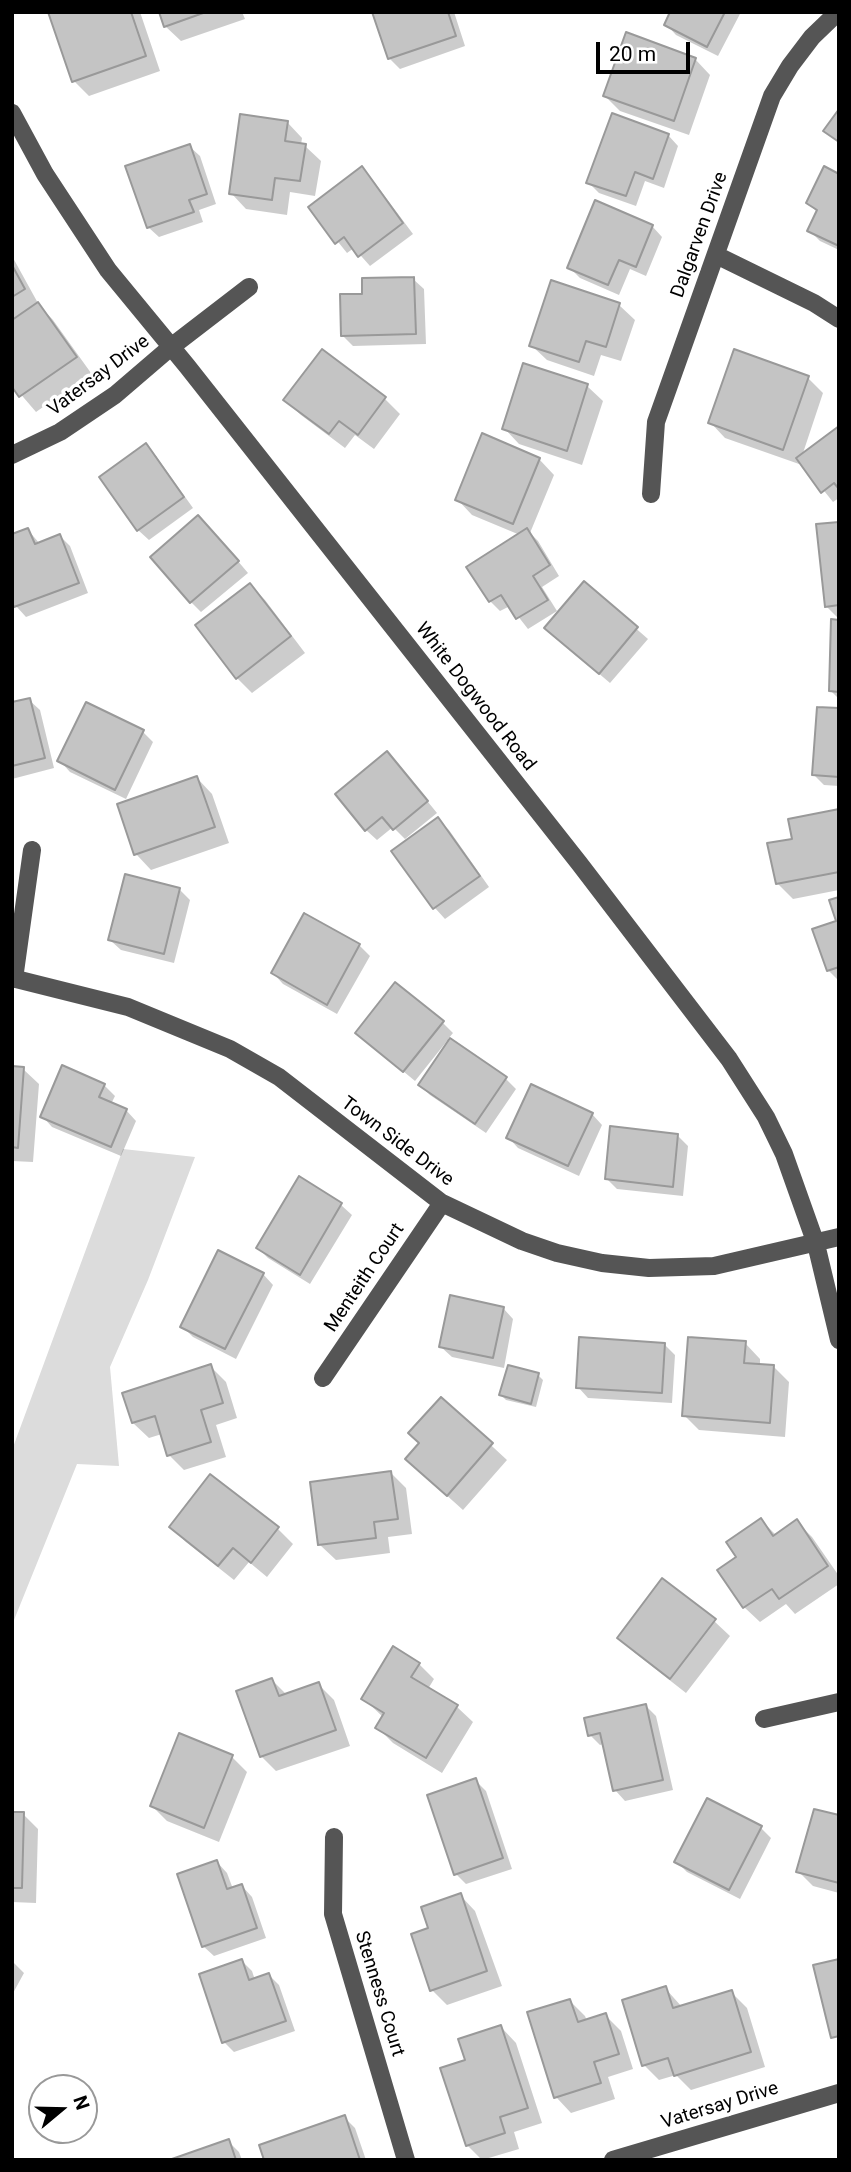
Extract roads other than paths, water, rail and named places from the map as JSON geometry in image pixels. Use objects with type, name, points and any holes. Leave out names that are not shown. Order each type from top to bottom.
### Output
[{"type":"street","name":"Dalgarven Drive","points":[[651,494],[656,422],[772,96],[812,37],[838,12]]},
{"type":"street","name":"White Dogwood Road","points":[[12,113],[45,174],[108,270],[172,347],[579,863],[729,1059],[766,1117],[784,1154],[816,1244],[839,1340]]},
{"type":"street","points":[[716,255],[814,303],[839,319]]},
{"type":"street","name":"Vatersay Drive","points":[[12,455],[60,432],[115,395],[249,288]]},
{"type":"street","points":[[13,979],[32,850]]},
{"type":"street","name":"Town Side Drive","points":[[13,979],[128,1007],[230,1049],[279,1077],[442,1203],[522,1241],[557,1253],[602,1263],[649,1268],[714,1266],[816,1244]]},
{"type":"street","name":"Menteith Court","points":[[323,1378],[442,1203]]},
{"type":"street","points":[[816,1244],[839,1237]]},
{"type":"street","points":[[764,1719],[839,1702]]},
{"type":"street","name":"Stenness Court","points":[[334,1837],[333,1914],[406,2160]]},
{"type":"street","name":"Vatersay Drive","points":[[613,2160],[839,2093]]}]
